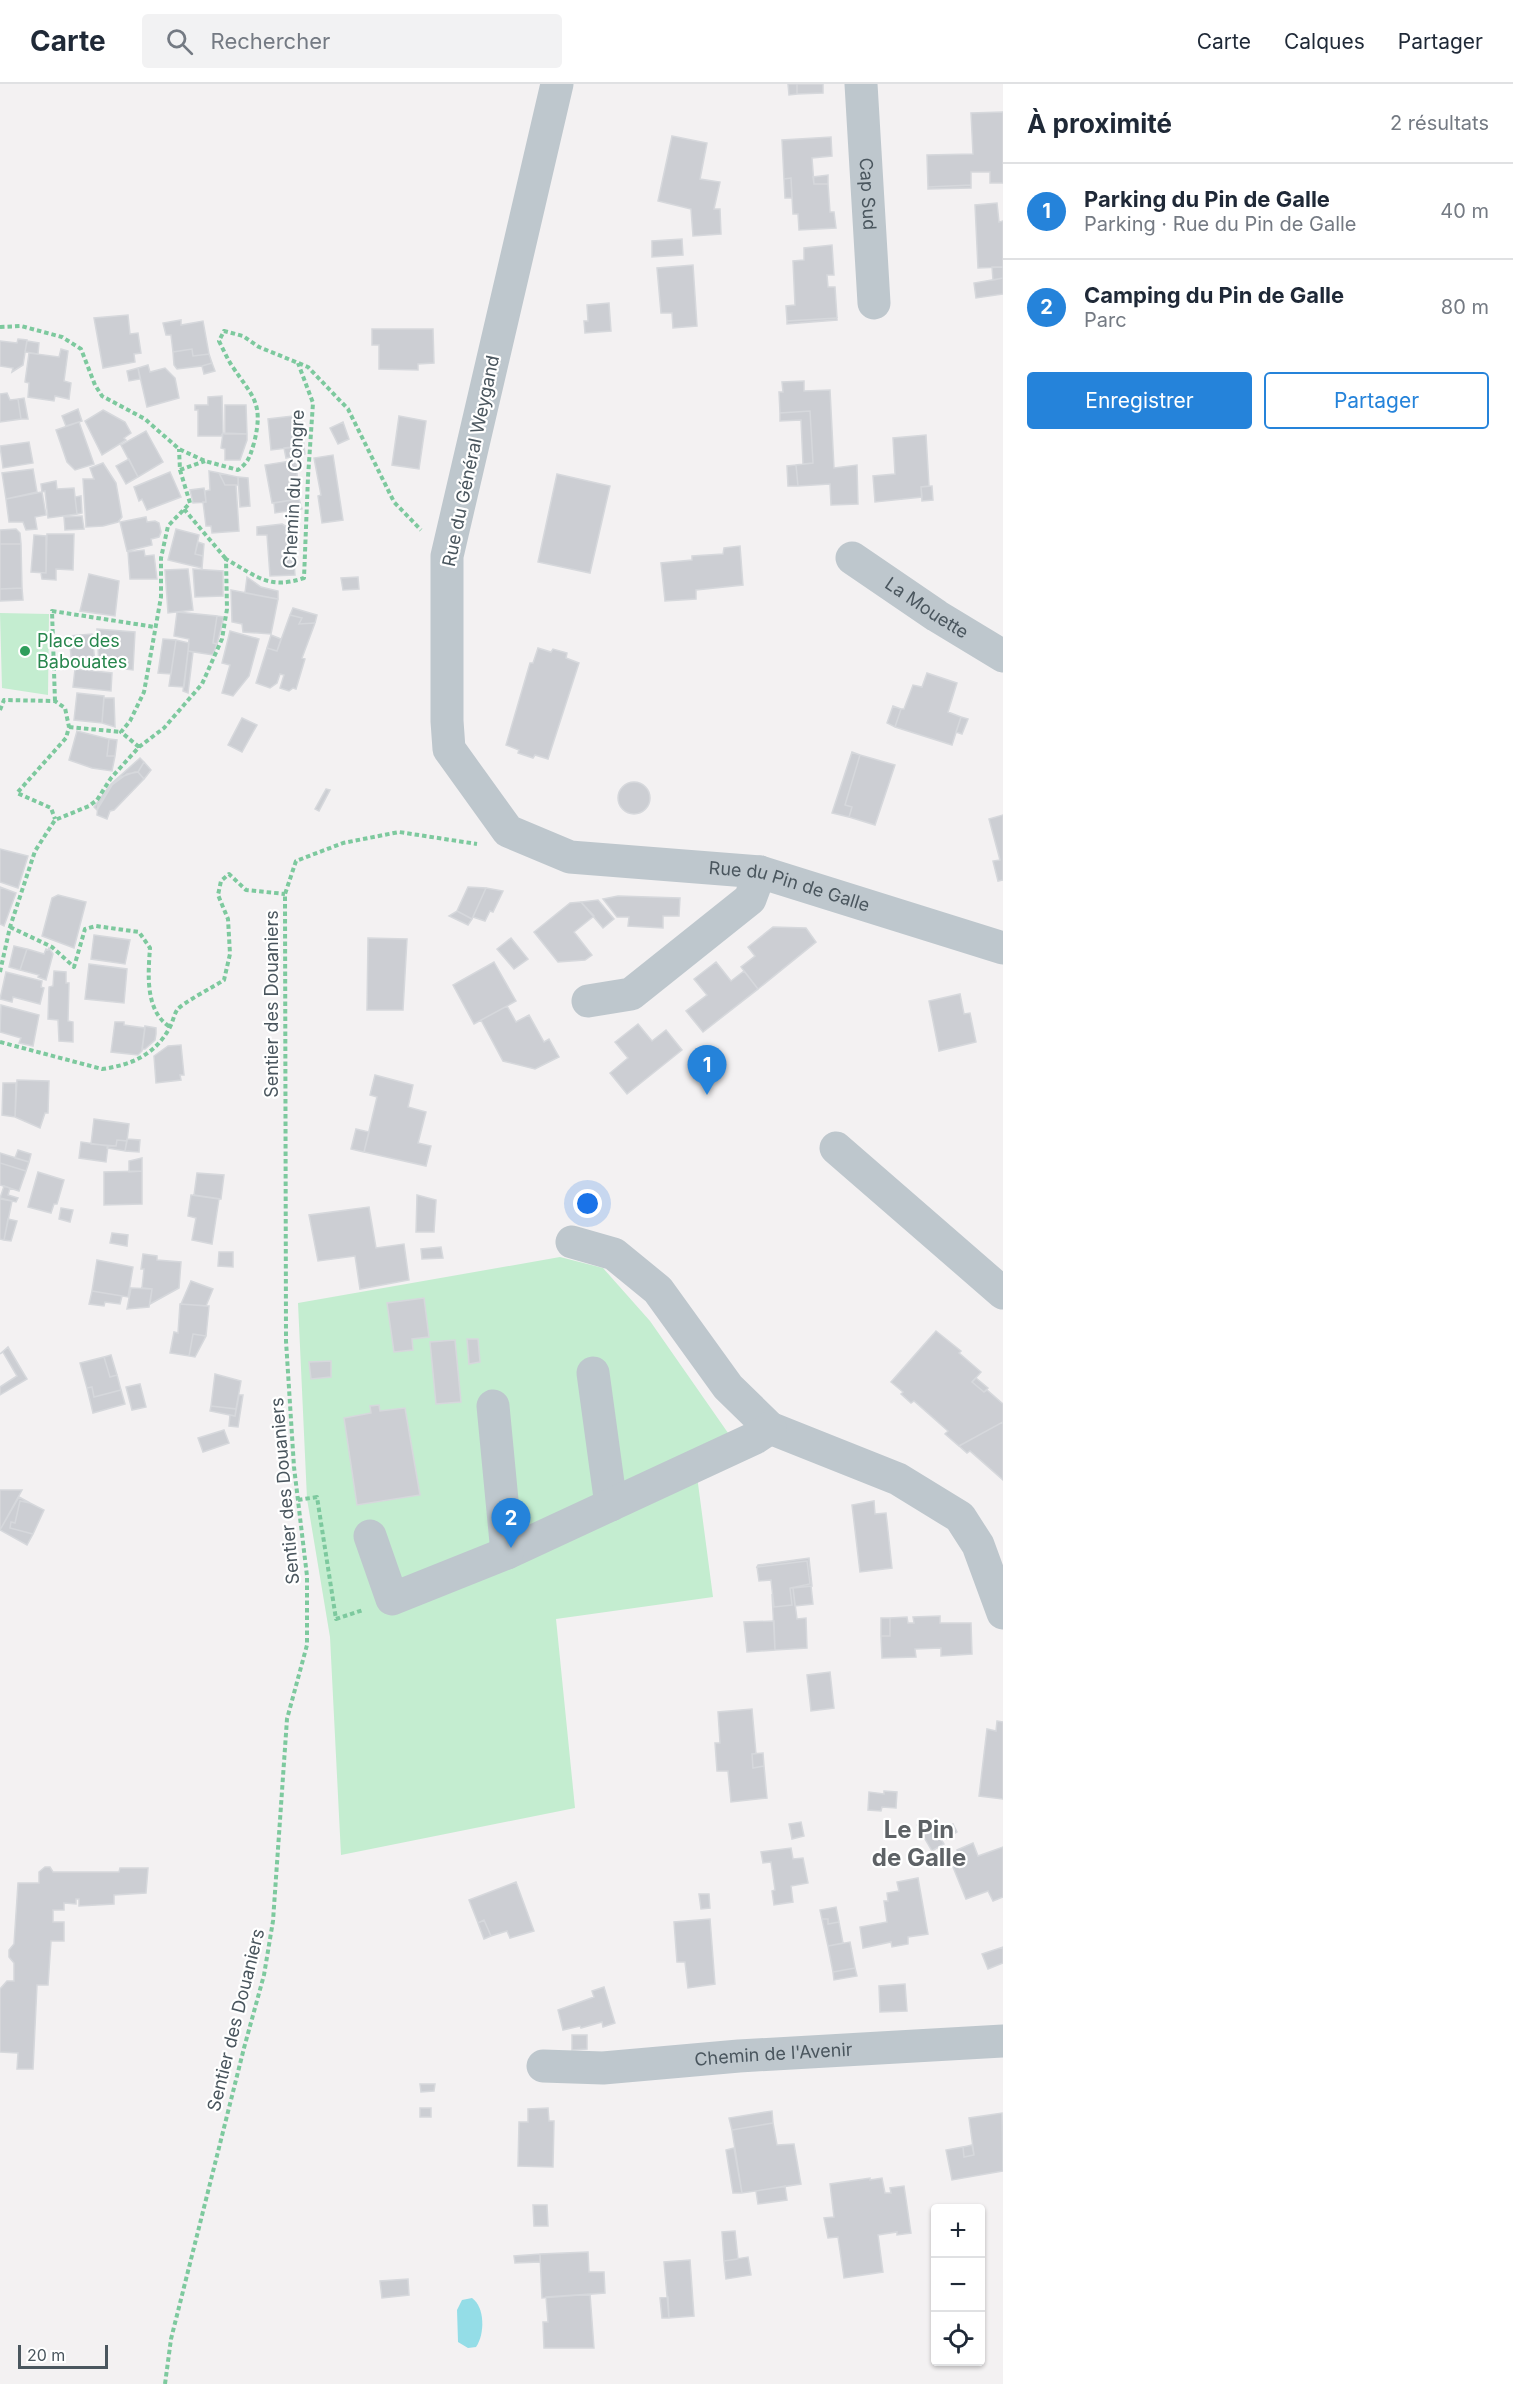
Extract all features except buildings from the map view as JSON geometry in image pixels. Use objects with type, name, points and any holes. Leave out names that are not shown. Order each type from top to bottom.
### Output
[{"type":"street","name":"Rue du Général Weygand","points":[[557,84],[447,556],[447,721],[449,749],[508,831],[570,857]]},
{"type":"street","name":"Cap Sud","points":[[861,84],[874,303]]},
{"type":"street","name":"La Mouette","points":[[852,558],[937,616],[1003,656]]},
{"type":"street","name":"Rue du Pin de Galle","points":[[570,857],[760,872],[1003,948]]},
{"type":"street","points":[[588,1001],[631,994],[750,899],[760,872]]},
{"type":"street","points":[[836,1148],[1003,1293]]},
{"type":"street","points":[[572,1242],[614,1254],[658,1290],[728,1387],[770,1428],[898,1479],[960,1517],[978,1545],[1003,1613]]},
{"type":"street","points":[[593,1373],[612,1505]]},
{"type":"street","points":[[493,1406],[507,1553]]},
{"type":"street","points":[[370,1536],[392,1599],[507,1553],[755,1438],[770,1428]]},
{"type":"street","name":"Chemin de l'Avenir","points":[[543,2066],[603,2068],[750,2055],[1003,2041]]},
{"type":"path","points":[[0,327],[21,326],[62,337],[81,349],[95,385],[102,396],[145,419],[179,449],[205,461],[238,470],[249,462],[258,425],[257,404],[219,341],[224,331],[243,336],[259,347],[308,367],[348,409],[394,502],[447,556]]},
{"type":"path","name":"Chemin du Congre","points":[[226,559],[269,583],[291,582],[304,578],[313,403],[298,363]]},
{"type":"path","points":[[121,732],[130,721],[144,692],[161,597],[161,558],[168,526],[190,503],[180,470],[179,449]]},
{"type":"path","points":[[180,470],[205,461]]},
{"type":"path","points":[[0,972],[10,927],[35,851],[55,820],[89,806],[97,800],[111,778],[139,747],[164,728],[202,684],[222,639],[227,609],[226,559],[184,509]]},
{"type":"path","points":[[55,701],[52,611],[155,627]]},
{"type":"path","points":[[0,710],[4,700],[55,701],[65,708],[69,728],[66,738],[17,793],[51,808],[55,820]]},
{"type":"path","points":[[69,728],[121,732],[139,747]]},
{"type":"path","name":"Sentier des Douaniers","points":[[165,2384],[171,2338],[264,1975],[273,1921],[287,1719],[307,1645],[307,1576],[298,1500],[286,1341],[285,894],[296,861],[343,843],[399,832],[488,846]]},
{"type":"path","points":[[0,1042],[102,1069],[117,1067],[140,1059],[157,1047],[170,1027],[178,1008],[224,980],[230,954],[228,919],[218,895],[220,881],[229,874],[246,890],[285,894]]},
{"type":"path","points":[[10,927],[52,947],[74,967],[85,929],[96,926],[138,932],[150,948],[148,971],[153,1009],[160,1020],[170,1027]]},
{"type":"path","points":[[298,1500],[317,1497],[336,1619],[392,1599]]},
{"type":"green space","name":"Place des Babouates","points":[[0,613],[49,614],[48,695],[2,688]]},
{"type":"green space","points":[[560,1257],[603,1268],[650,1321],[742,1453],[697,1476],[713,1597],[556,1619],[575,1808],[341,1855],[330,1637],[307,1499],[298,1303]]},
{"type":"water","points":[[472,2298],[481,2314],[482,2328],[476,2347],[468,2348],[458,2342],[457,2310],[462,2300]]},
{"type":"place","name":"Place des Babouates","points":[[25,651]]},
{"type":"place","name":"Parking du Pin de Galle","points":[[707,1095]]},
{"type":"place","name":"Camping du Pin de Galle","points":[[511,1548]]},
{"type":"district","name":"Le Pin de Galle","points":[[919,1844]]}]
